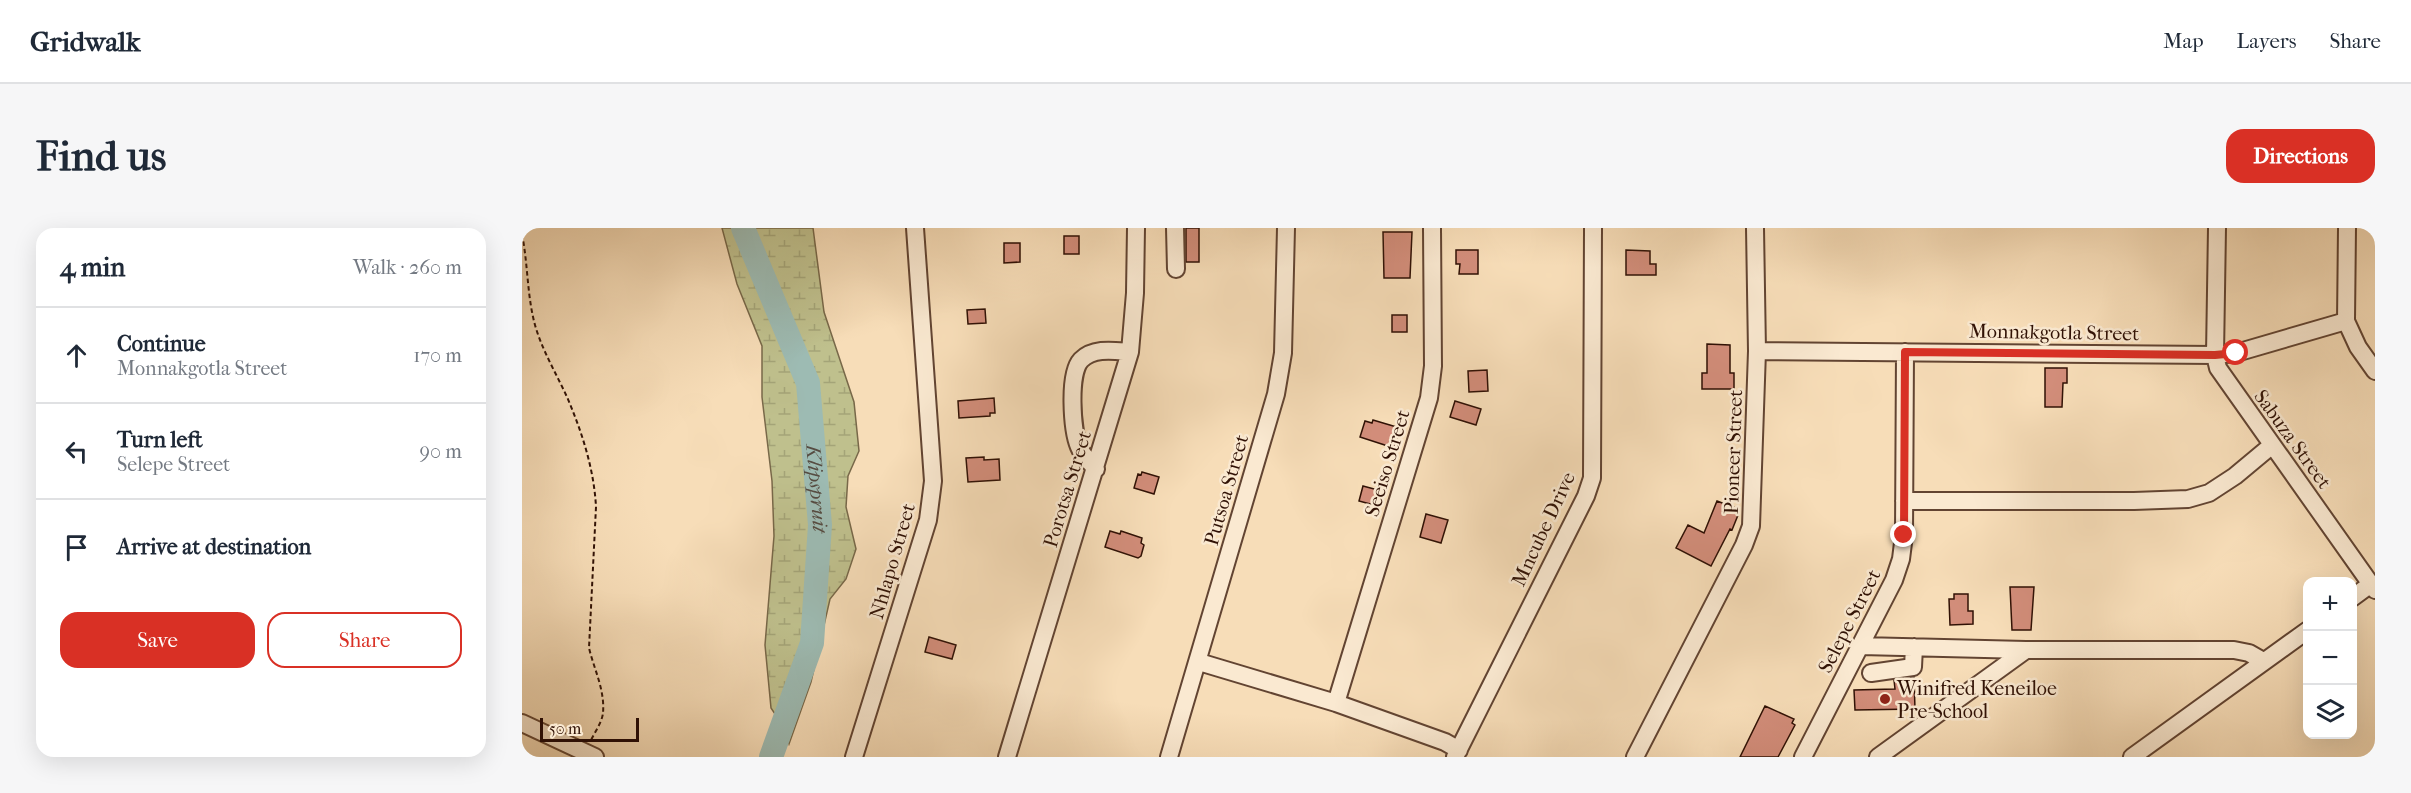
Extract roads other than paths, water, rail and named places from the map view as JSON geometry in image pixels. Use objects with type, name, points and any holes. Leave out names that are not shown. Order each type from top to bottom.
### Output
[{"type":"street","name":"Nhlapo Street","points":[[854,757],[928,520],[931,501],[933,481],[915,228]]},
{"type":"street","name":"Porotsa Street","points":[[1006,757],[1131,352],[1135,304],[1136,228]]},
{"type":"street","points":[[1175,228],[1176,269]]},
{"type":"street","name":"Putsoa Street","points":[[1169,757],[1199,662],[1276,394],[1283,353],[1286,228]]},
{"type":"street","name":"Seeiso Street","points":[[1336,703],[1429,398],[1433,366],[1431,228]]},
{"type":"street","name":"Mncube Drive","points":[[1457,754],[1586,496],[1592,478],[1594,459],[1593,228]]},
{"type":"street","name":"Pioneer Street","points":[[1635,757],[1752,526],[1757,351],[1755,228]]},
{"type":"street","name":"Sabuza Street","points":[[2217,228],[2215,355],[2218,368],[2227,384],[2373,587]]},
{"type":"street","points":[[2347,228],[2346,321],[2358,347],[2375,371]]},
{"type":"street","name":"Monnakgotla Street","points":[[1757,351],[2215,355],[2236,353],[2346,321]]},
{"type":"street","points":[[1095,469],[1080,449],[1074,430],[1073,382],[1076,368],[1082,359],[1093,352],[1107,350],[1131,352]]},
{"type":"street","name":"Selepe Street","points":[[1803,757],[1894,580],[1901,559],[1904,535],[1905,352]]},
{"type":"street","points":[[1904,501],[2188,499],[2209,493],[2235,476],[2271,446]]},
{"type":"street","points":[[2357,595],[2373,587]]},
{"type":"street","points":[[2132,757],[2306,631]]},
{"type":"street","points":[[1861,646],[2026,650],[2234,650],[2249,653],[2264,661]]},
{"type":"street","points":[[1870,673],[1913,667],[1914,647]]},
{"type":"street","points":[[1878,757],[2026,650]]},
{"type":"street","points":[[1199,662],[1336,703],[1445,742],[1457,754]]},
{"type":"street","points":[[522,723],[590,755]]},
{"type":"waterway","name":"Klipspruit","points":[[743,228],[808,383],[820,525],[812,643],[771,757]]},
{"type":"place","name":"Winifred Keneiloe Pre-School","points":[[1885,699]]}]
